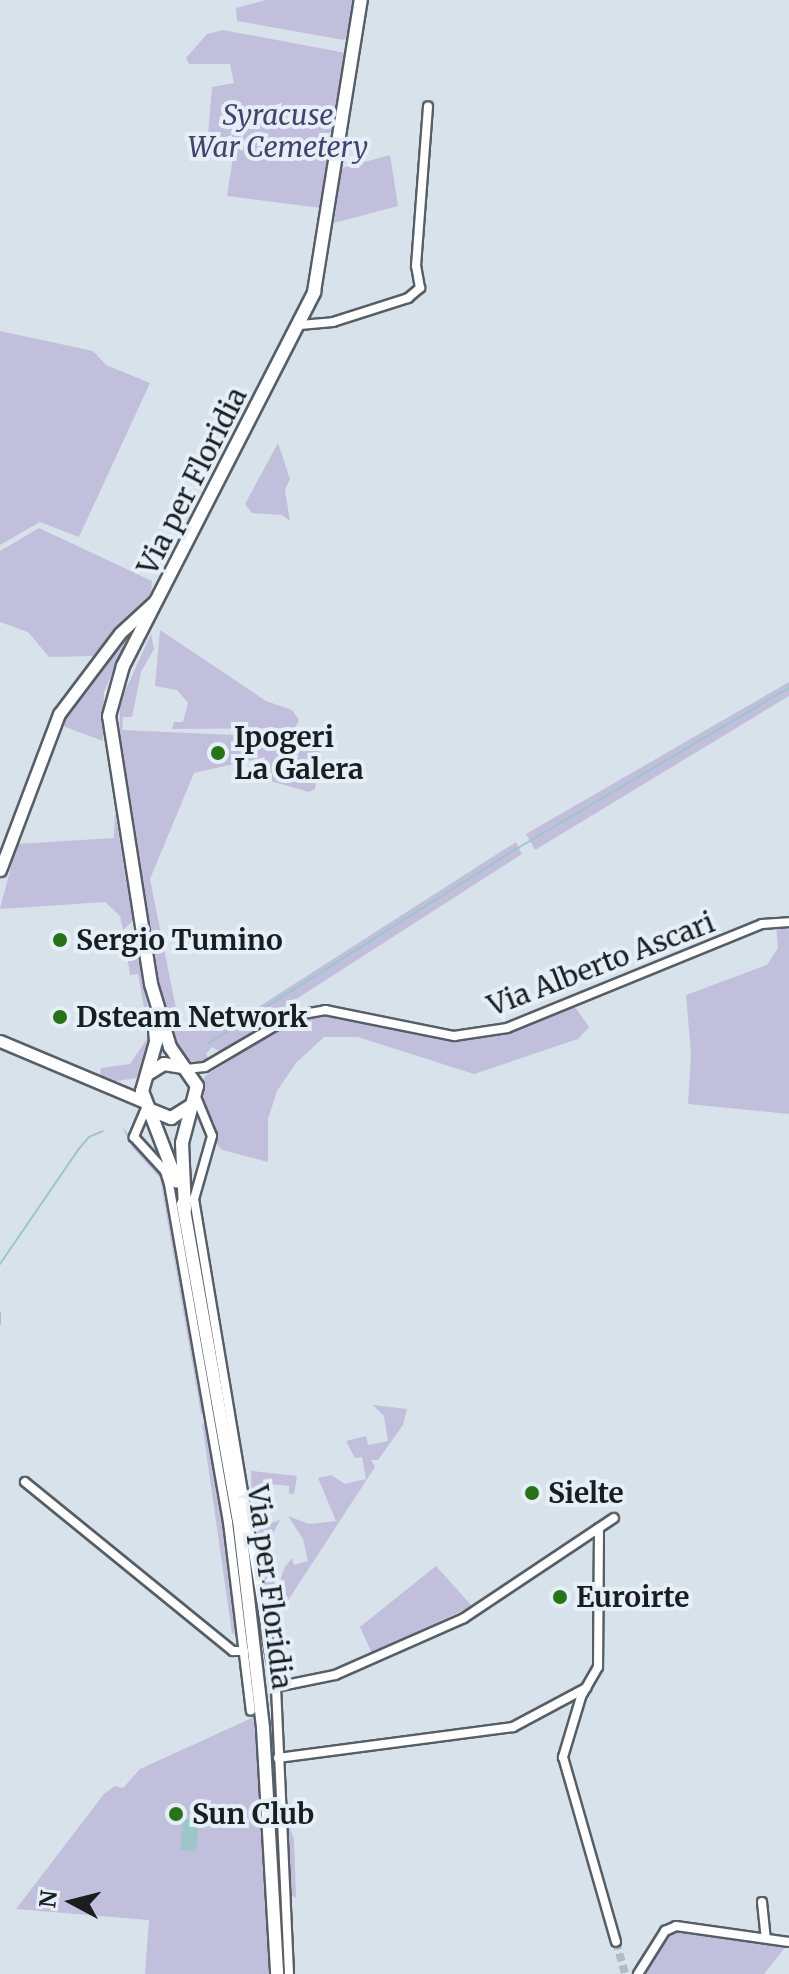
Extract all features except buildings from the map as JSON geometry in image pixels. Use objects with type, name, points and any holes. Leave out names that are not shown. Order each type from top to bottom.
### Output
[{"type":"main road","name":"Via per Floridia","points":[[151,984],[109,716],[118,679],[300,325],[317,278],[361,0]]},
{"type":"main road","points":[[0,870],[59,714],[120,633],[159,597]]},
{"type":"main road","points":[[151,984],[165,1037],[185,1068],[196,1095],[185,1116],[181,1152],[185,1209]]},
{"type":"main road","points":[[151,984],[156,1042],[146,1077],[147,1106],[185,1209]]},
{"type":"main road","points":[[0,1041],[118,1088],[163,1117],[185,1116]]},
{"type":"main road","points":[[118,1088],[146,1077],[164,1064],[185,1068]]},
{"type":"main road","name":"Via per Floridia","points":[[185,1209],[241,1536],[263,1728],[277,1974]]},
{"type":"street","points":[[300,325],[333,322],[408,298],[420,288],[416,266],[428,106]]},
{"type":"street","name":"Via Alberto Ascari","points":[[205,1067],[285,1020],[325,1010],[454,1036],[507,1028],[762,924],[789,922]]},
{"type":"street","points":[[185,1068],[205,1067],[196,1095],[212,1136],[194,1199],[276,1687],[289,1974]]},
{"type":"street","points":[[147,1106],[134,1137],[165,1171],[169,1184],[212,1425],[251,1711]]},
{"type":"street","points":[[185,1116],[208,1122]]},
{"type":"street","points":[[25,1482],[233,1651],[244,1651]]},
{"type":"street","points":[[276,1687],[335,1675],[430,1634],[534,1576],[614,1518]]},
{"type":"street","points":[[599,1528],[598,1667],[586,1688],[563,1757],[616,1942]]},
{"type":"street","points":[[278,1758],[513,1727],[586,1688]]},
{"type":"street","points":[[762,1902],[766,1938]]},
{"type":"street","points":[[638,1974],[665,1931],[676,1926],[789,1942]]},
{"type":"green space","points":[[266,0],[356,0],[351,35],[344,40],[237,21],[236,8]]},
{"type":"green space","name":"Syracuse War Cemetery","points":[[223,30],[346,53],[333,131],[326,134],[330,149],[321,208],[227,196],[234,151],[207,147],[212,87],[234,83],[230,64],[189,64],[186,58],[207,34]]},
{"type":"green space","points":[[390,155],[398,206],[334,223],[342,168]]},
{"type":"green space","points":[[0,331],[93,351],[106,365],[150,383],[79,537],[40,522],[0,545]]},
{"type":"green space","points":[[278,443],[290,479],[285,490],[290,521],[282,515],[252,513],[245,504]]},
{"type":"green space","points":[[39,528],[152,581],[151,594],[93,656],[49,657],[28,632],[0,622],[0,551]]},
{"type":"green space","points":[[131,629],[104,692],[103,741],[60,725]]},
{"type":"green space","points":[[160,630],[266,701],[292,710],[299,720],[295,728],[172,729],[174,722],[183,722],[188,703],[177,690],[155,686]]},
{"type":"green space","points":[[151,634],[154,649],[141,672],[132,717],[123,717],[122,730],[321,739],[315,789],[309,792],[260,778],[265,757],[194,773],[150,879],[180,1028],[221,1031],[516,842],[522,854],[273,1014],[273,1020],[221,1052],[212,1047],[206,1054],[210,1060],[198,1064],[184,1058],[164,1027],[119,754],[120,702]]},
{"type":"green space","points":[[789,682],[789,696],[535,850],[526,834]]},
{"type":"green space","points":[[115,812],[133,921],[123,930],[120,916],[105,902],[0,909],[17,844],[114,838]]},
{"type":"green space","points":[[776,925],[789,927],[789,1114],[688,1104],[691,1054],[686,995],[767,965],[778,948]]},
{"type":"green space","points":[[124,937],[137,943],[152,1034],[145,1065],[136,1078],[111,1082],[100,1078],[101,1068],[130,1064],[149,1036],[138,974],[130,975]]},
{"type":"green space","points":[[575,1007],[589,1027],[578,1039],[474,1074],[358,1037],[324,1037],[296,1063],[277,1091],[268,1119],[268,1162],[222,1150],[214,1141],[215,1124],[203,1103],[204,1077],[285,1025],[325,1015],[353,1016],[456,1041],[497,1036]]},
{"type":"green space","points":[[122,1127],[159,1168],[166,1185],[205,1411],[201,1414],[160,1178],[132,1147]]},
{"type":"green space","points":[[373,1405],[407,1409],[403,1425],[378,1460],[371,1460],[375,1467],[285,1605],[281,1577],[285,1567],[292,1558],[294,1565],[308,1561],[303,1539],[288,1516],[309,1524],[336,1521],[318,1478],[331,1475],[345,1484],[366,1479],[362,1457],[355,1458],[346,1441],[366,1436],[368,1445],[388,1441],[384,1416]]},
{"type":"green space","points":[[202,1423],[209,1428],[238,1636],[232,1633]]},
{"type":"green space","points":[[251,1471],[297,1476],[294,1494],[289,1494],[289,1486],[271,1484],[268,1507],[261,1514],[252,1508]]},
{"type":"green space","points":[[280,1520],[268,1543],[278,1603],[268,1626],[256,1528]]},
{"type":"green space","points":[[436,1566],[472,1606],[372,1653],[360,1627]]},
{"type":"green space","name":"Sun Club","points":[[254,1717],[271,1974],[145,1974],[149,1920],[16,1909],[104,1794],[115,1786],[123,1788],[140,1769]]},
{"type":"green space","points":[[290,1828],[294,1839],[296,1898],[288,1893],[286,1832]]},
{"type":"green space","points":[[679,1929],[787,1945],[764,1974],[643,1974],[665,1938]]},
{"type":"water","points":[[183,1819],[199,1820],[196,1852],[180,1850]]},
{"type":"waterway","points":[[209,1043],[518,848],[789,688]]},
{"type":"waterway","points":[[0,1264],[78,1150],[89,1137],[103,1131]]},
{"type":"waterway","points":[[0,1313],[0,1324]]},
{"type":"tunnel","points":[[616,1942],[625,1974]]},
{"type":"place","name":"Ipogeri La Galera","points":[[218,753]]},
{"type":"place","name":"Sergio Tumino","points":[[60,940]]},
{"type":"place","name":"Dsteam Network","points":[[60,1017]]},
{"type":"place","name":"Sielte","points":[[532,1493]]},
{"type":"place","name":"Euroirte","points":[[560,1597]]},
{"type":"place","name":"Sun Club","points":[[176,1814]]}]
